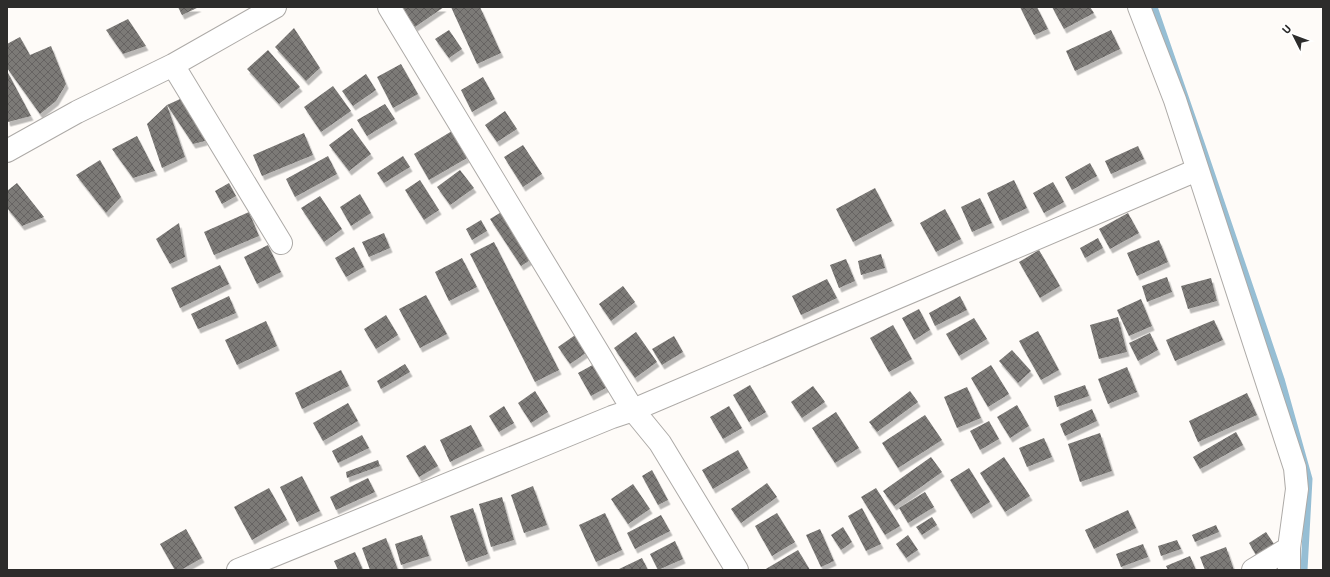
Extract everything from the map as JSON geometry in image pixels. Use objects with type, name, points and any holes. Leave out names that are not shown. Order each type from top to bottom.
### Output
[{"type":"street","points":[[7,150],[77,112],[173,65],[275,7]]},
{"type":"street","points":[[389,7],[633,410],[660,443],[737,570]]},
{"type":"street","points":[[1139,7],[1175,100],[1295,468],[1297,489],[1289,548],[1289,570]]},
{"type":"street","points":[[173,65],[281,243]]},
{"type":"street","points":[[238,570],[612,417],[633,410],[1197,170]]},
{"type":"street","points":[[1253,570],[1289,548]]},
{"type":"building","points":[[178,7],[199,7],[182,15]]},
{"type":"building","points":[[401,7],[444,7],[415,27]]},
{"type":"building","points":[[451,7],[480,7],[501,53],[477,64]]},
{"type":"building","points":[[1020,7],[1037,7],[1048,29],[1034,35]]},
{"type":"building","points":[[1052,7],[1090,7],[1094,13],[1064,29]]},
{"type":"building","points":[[128,19],[146,46],[123,54],[106,30]]},
{"type":"building","points":[[294,28],[320,68],[306,81],[275,47]]},
{"type":"building","points":[[449,30],[462,49],[449,58],[435,39]]},
{"type":"building","points":[[1111,30],[1120,49],[1075,71],[1066,51]]},
{"type":"building","points":[[20,37],[30,55],[51,46],[66,84],[56,101],[40,114],[7,68],[7,44]]},
{"type":"building","points":[[268,50],[300,87],[279,104],[247,69]]},
{"type":"building","points":[[401,64],[418,94],[393,108],[377,77]]},
{"type":"building","points":[[7,71],[31,116],[8,122],[7,120]]},
{"type":"building","points":[[366,74],[376,90],[353,106],[342,91]]},
{"type":"building","points":[[483,77],[495,99],[472,112],[461,90]]},
{"type":"building","points":[[333,86],[351,111],[321,132],[304,107]]},
{"type":"building","points":[[191,94],[205,141],[193,144],[167,105]]},
{"type":"building","points":[[385,104],[395,119],[367,136],[357,120]]},
{"type":"building","points":[[167,105],[185,157],[162,168],[147,124]]},
{"type":"building","points":[[505,111],[517,129],[497,142],[485,125]]},
{"type":"building","points":[[352,128],[371,154],[349,171],[329,145]]},
{"type":"building","points":[[452,131],[467,158],[429,180],[414,154]]},
{"type":"building","points":[[304,133],[313,155],[262,176],[253,155]]},
{"type":"building","points":[[137,136],[155,171],[133,178],[112,149]]},
{"type":"building","points":[[523,145],[542,174],[523,187],[504,157]]},
{"type":"building","points":[[1138,146],[1144,159],[1111,174],[1105,161]]},
{"type":"building","points":[[328,156],[337,174],[295,197],[286,179]]},
{"type":"building","points":[[403,156],[410,167],[384,183],[377,173]]},
{"type":"building","points":[[100,160],[121,197],[106,213],[76,175]]},
{"type":"building","points":[[1090,163],[1097,176],[1072,190],[1065,177]]},
{"type":"building","points":[[460,170],[474,188],[450,205],[437,187]]},
{"type":"building","points":[[420,180],[439,210],[424,220],[405,190]]},
{"type":"building","points":[[1014,180],[1027,208],[1000,221],[987,193]]},
{"type":"building","points":[[1053,182],[1064,202],[1044,213],[1033,193]]},
{"type":"building","points":[[17,183],[44,217],[22,226],[7,208],[7,191]]},
{"type":"building","points":[[229,183],[236,196],[222,204],[215,191]]},
{"type":"building","points":[[875,188],[892,221],[853,242],[836,209]]},
{"type":"building","points":[[360,194],[371,213],[351,226],[340,207]]},
{"type":"building","points":[[320,196],[342,229],[324,242],[301,208]]},
{"type":"building","points":[[980,198],[992,223],[972,232],[961,207]]},
{"type":"building","points":[[508,208],[538,255],[521,266],[490,219]]},
{"type":"building","points":[[945,209],[961,239],[936,252],[920,223]]},
{"type":"building","points":[[249,212],[259,236],[214,255],[204,232]]},
{"type":"building","points":[[1128,213],[1139,233],[1110,249],[1099,229]]},
{"type":"building","points":[[481,220],[487,231],[472,240],[466,229]]},
{"type":"building","points":[[179,223],[185,257],[170,264],[156,239]]},
{"type":"building","points":[[384,233],[390,248],[369,257],[362,242]]},
{"type":"building","points":[[1098,238],[1103,248],[1085,258],[1080,248]]},
{"type":"building","points":[[1159,240],[1168,262],[1137,276],[1127,253]]},
{"type":"building","points":[[494,242],[559,370],[535,382],[470,254]]},
{"type":"building","points":[[268,245],[281,272],[257,284],[244,257]]},
{"type":"building","points":[[354,247],[364,267],[346,277],[335,258]]},
{"type":"building","points":[[1039,250],[1060,286],[1040,298],[1019,262]]},
{"type":"building","points":[[881,254],[885,268],[861,275],[858,261]]},
{"type":"building","points":[[462,258],[477,287],[449,301],[435,272]]},
{"type":"building","points":[[846,259],[855,281],[839,288],[830,265]]},
{"type":"building","points":[[220,265],[229,284],[180,308],[171,288]]},
{"type":"building","points":[[1167,277],[1172,292],[1147,302],[1142,286]]},
{"type":"building","points":[[1211,278],[1217,301],[1188,309],[1181,286]]},
{"type":"building","points":[[827,279],[837,298],[801,315],[792,296]]},
{"type":"building","points":[[623,286],[635,302],[611,321],[599,304]]},
{"type":"building","points":[[426,295],[447,334],[420,348],[399,309]]},
{"type":"building","points":[[229,296],[236,313],[198,329],[191,314]]},
{"type":"building","points":[[960,296],[967,310],[935,326],[929,313]]},
{"type":"building","points":[[1141,299],[1152,326],[1129,336],[1117,310]]},
{"type":"building","points":[[919,309],[930,330],[914,340],[902,318]]},
{"type":"building","points":[[386,315],[398,335],[376,349],[364,329]]},
{"type":"building","points":[[1118,317],[1127,352],[1099,359],[1090,325]]},
{"type":"building","points":[[974,318],[987,339],[959,356],[946,334]]},
{"type":"building","points":[[1214,320],[1223,340],[1175,361],[1166,340]]},
{"type":"building","points":[[266,321],[277,346],[237,365],[225,340]]},
{"type":"building","points":[[893,325],[912,359],[889,372],[870,338]]},
{"type":"building","points":[[581,331],[593,348],[570,364],[558,347]]},
{"type":"building","points":[[1038,331],[1059,370],[1041,380],[1019,341]]},
{"type":"building","points":[[636,332],[657,362],[635,378],[614,348]]},
{"type":"building","points":[[1150,333],[1158,350],[1138,361],[1129,343]]},
{"type":"building","points":[[674,336],[683,352],[662,365],[652,349]]},
{"type":"building","points":[[1012,350],[1031,371],[1018,383],[999,361]]},
{"type":"building","points":[[598,362],[611,385],[591,396],[578,373]]},
{"type":"building","points":[[405,364],[410,372],[381,389],[377,381]]},
{"type":"building","points":[[991,365],[1009,394],[988,407],[971,378]]},
{"type":"building","points":[[1127,367],[1137,392],[1108,404],[1098,379]]},
{"type":"building","points":[[341,370],[349,386],[302,409],[295,393]]},
{"type":"building","points":[[750,385],[766,412],[749,422],[733,395]]},
{"type":"building","points":[[1085,385],[1089,396],[1057,407],[1054,396]]},
{"type":"building","points":[[813,386],[825,402],[802,418],[791,402]]},
{"type":"building","points":[[967,387],[981,418],[957,428],[944,397]]},
{"type":"building","points":[[535,391],[548,412],[531,423],[518,403]]},
{"type":"building","points":[[910,391],[918,402],[877,432],[869,422]]},
{"type":"building","points":[[1247,393],[1257,415],[1198,442],[1189,421]]},
{"type":"building","points":[[348,403],[358,421],[323,441],[313,423]]},
{"type":"building","points":[[1017,405],[1029,426],[1010,438],[997,417]]},
{"type":"building","points":[[504,406],[514,423],[499,432],[489,416]]},
{"type":"building","points":[[729,406],[742,428],[723,439],[710,417]]},
{"type":"building","points":[[1092,409],[1097,421],[1065,436],[1060,424]]},
{"type":"building","points":[[836,412],[859,448],[835,463],[812,428]]},
{"type":"building","points":[[925,415],[942,440],[898,468],[882,443]]},
{"type":"building","points":[[989,421],[999,439],[980,450],[970,431]]},
{"type":"building","points":[[471,425],[482,446],[450,462],[440,440]]},
{"type":"building","points":[[1236,432],[1243,445],[1200,469],[1193,457]]},
{"type":"building","points":[[1100,433],[1112,471],[1080,482],[1068,444]]},
{"type":"building","points":[[362,435],[369,448],[338,463],[332,451]]},
{"type":"building","points":[[1044,438],[1052,457],[1027,467],[1019,448]]},
{"type":"building","points":[[425,445],[438,466],[419,477],[406,456]]},
{"type":"building","points":[[738,450],[748,468],[713,489],[702,470]]},
{"type":"building","points":[[931,457],[942,472],[894,506],[883,491]]},
{"type":"building","points":[[1004,457],[1030,496],[1005,512],[980,473]]},
{"type":"building","points":[[378,460],[380,466],[347,478],[346,472]]},
{"type":"building","points":[[969,468],[990,502],[971,514],[950,480]]},
{"type":"building","points":[[652,470],[668,500],[658,505],[642,476]]},
{"type":"building","points":[[302,476],[320,511],[297,522],[280,487]]},
{"type":"building","points":[[368,478],[375,492],[336,510],[330,497]]},
{"type":"building","points":[[767,483],[777,497],[741,523],[731,509]]},
{"type":"building","points":[[633,484],[650,509],[628,524],[611,499]]},
{"type":"building","points":[[533,486],[547,525],[524,533],[511,495]]},
{"type":"building","points":[[269,488],[287,520],[252,540],[234,507]]},
{"type":"building","points":[[876,488],[900,526],[885,535],[861,497]]},
{"type":"building","points":[[925,492],[934,507],[908,523],[899,508]]},
{"type":"building","points":[[502,497],[514,540],[491,547],[479,504]]},
{"type":"building","points":[[473,508],[488,554],[466,562],[450,516]]},
{"type":"building","points":[[862,508],[881,544],[866,551],[848,516]]},
{"type":"building","points":[[1128,510],[1136,528],[1094,549],[1085,530]]},
{"type":"building","points":[[605,513],[622,550],[596,562],[579,525]]},
{"type":"building","points":[[777,513],[795,542],[772,556],[755,526]]},
{"type":"building","points":[[661,515],[670,531],[635,549],[627,533]]},
{"type":"building","points":[[932,517],[937,525],[922,535],[916,527]]},
{"type":"building","points":[[1216,525],[1219,532],[1195,542],[1192,535]]},
{"type":"building","points":[[843,527],[852,542],[841,550],[831,535]]},
{"type":"building","points":[[186,529],[202,558],[181,570],[175,570],[160,544]]},
{"type":"building","points":[[820,529],[834,561],[821,567],[806,535]]},
{"type":"building","points":[[1266,532],[1274,544],[1256,555],[1249,543]]},
{"type":"building","points":[[422,535],[429,556],[401,565],[395,544]]},
{"type":"building","points":[[908,535],[918,550],[906,558],[896,544]]},
{"type":"building","points":[[386,538],[398,570],[370,570],[362,548]]},
{"type":"building","points":[[1177,540],[1181,549],[1161,556],[1158,546]]},
{"type":"building","points":[[675,541],[683,559],[658,570],[650,554]]},
{"type":"building","points":[[1143,544],[1148,557],[1121,567],[1116,554]]},
{"type":"building","points":[[1226,547],[1234,570],[1205,570],[1200,557]]},
{"type":"building","points":[[798,550],[810,570],[764,570]]},
{"type":"building","points":[[355,552],[363,570],[338,570],[334,561]]},
{"type":"building","points":[[1190,556],[1196,570],[1168,570],[1166,566]]},
{"type":"building","points":[[642,558],[648,570],[617,570]]},
{"type":"waterway","points":[[1154,7],[1281,379],[1309,479],[1304,570]]}]
